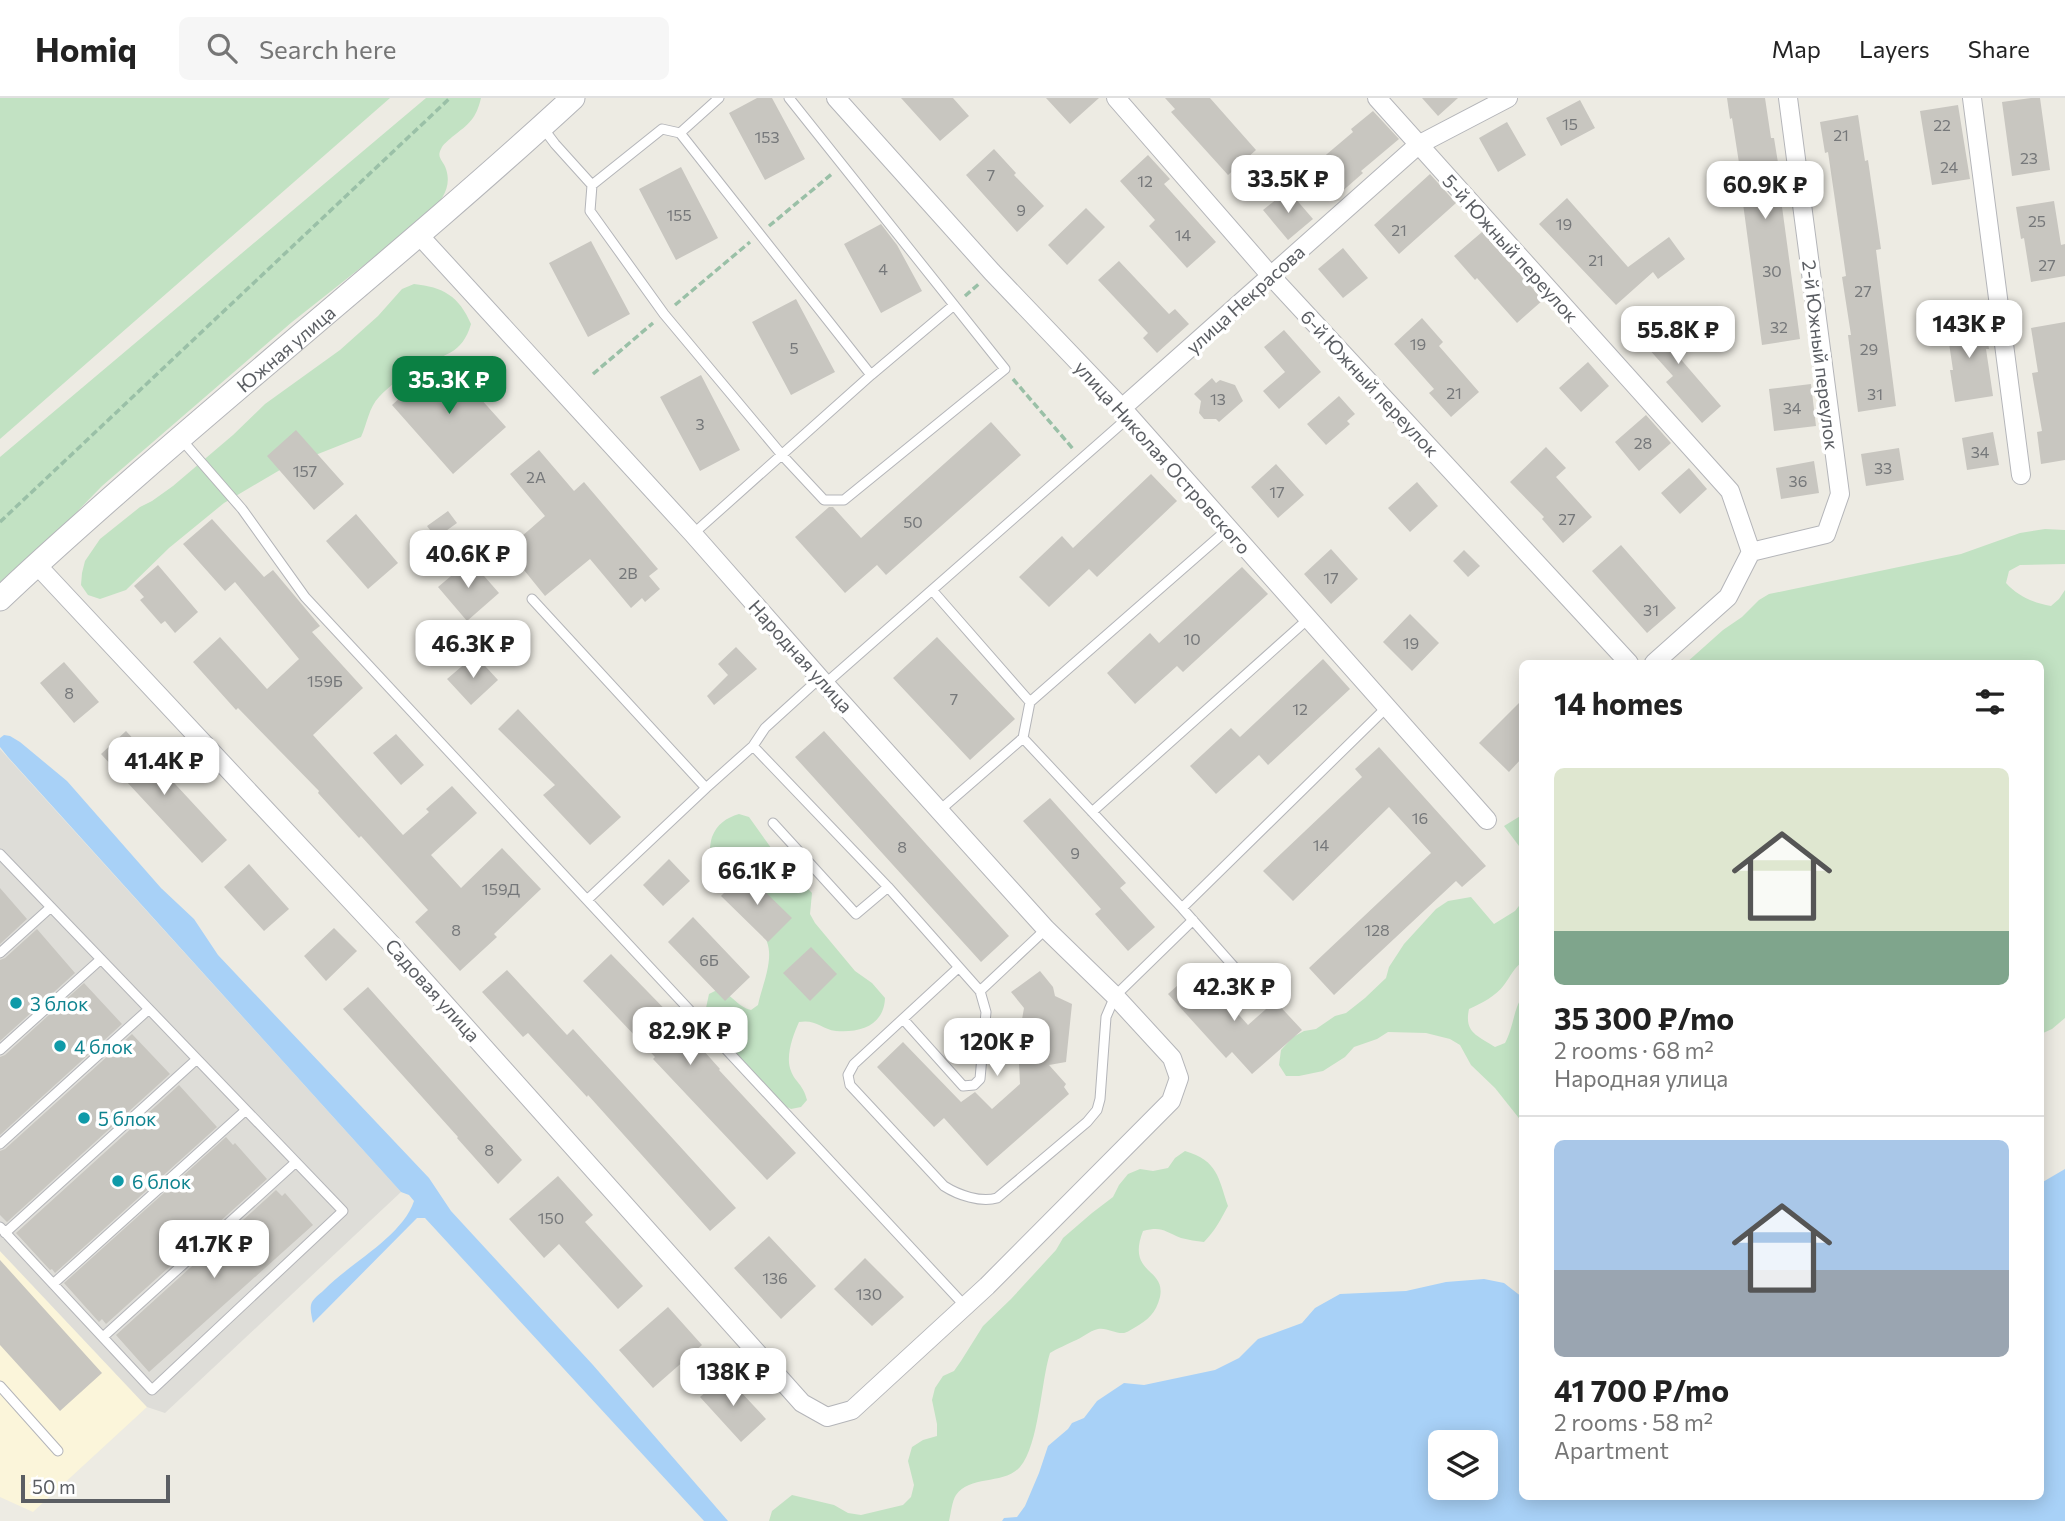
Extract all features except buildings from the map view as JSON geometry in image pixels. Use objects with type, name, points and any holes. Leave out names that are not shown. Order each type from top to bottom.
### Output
[{"type":"street","name":"улица Николая Островского","points":[[836,98],[992,272],[1126,413],[1487,820]]},
{"type":"street","name":"6-й Южный переулок","points":[[1116,98],[1271,276],[1626,660]]},
{"type":"street","name":"5-й Южный переулок","points":[[1377,98],[1730,491],[1751,552]]},
{"type":"street","name":"улица Некрасова","points":[[1126,413],[1271,276],[1418,145],[1508,98]]},
{"type":"street","name":"2-й Южный переулок","points":[[1751,552],[1826,534],[1840,495],[1788,98]]},
{"type":"street","points":[[1972,98],[2021,475]]},
{"type":"street","name":"Южная улица","points":[[0,599],[179,438],[418,234],[555,108]]},
{"type":"street","name":"Народная улица","points":[[418,234],[693,534],[1046,929],[1115,996],[1171,1058],[1179,1078],[1171,1101],[965,1306]]},
{"type":"street","points":[[1657,660],[1728,597],[1751,552]]},
{"type":"street","name":"Садовая улица","points":[[36,564],[413,967],[802,1403],[827,1417],[852,1410],[965,1306]]},
{"type":"lane","points":[[680,133],[719,98]]},
{"type":"lane","points":[[789,98],[1004,369],[844,500],[824,500],[782,455],[664,314],[590,211],[592,185],[662,128],[680,133],[871,375]]},
{"type":"lane","points":[[555,108],[555,144],[592,185]]},
{"type":"lane","points":[[693,534],[871,375],[954,305]]},
{"type":"lane","points":[[587,900],[753,747],[765,728],[932,590],[1082,459],[1126,413]]},
{"type":"lane","points":[[179,438],[242,509],[304,597],[965,1306]]},
{"type":"lane","points":[[940,810],[1023,738],[1030,702],[1228,529]]},
{"type":"lane","points":[[932,590],[1030,702]]},
{"type":"lane","points":[[532,599],[706,788]]},
{"type":"lane","points":[[1092,812],[1308,619]]},
{"type":"lane","points":[[1182,908],[1386,708]]},
{"type":"lane","points":[[1023,738],[1243,977]]},
{"type":"lane","points":[[753,747],[888,887],[980,990],[986,1012],[980,1079],[974,1085],[964,1086],[903,1019]]},
{"type":"lane","points":[[774,823],[856,915],[888,887]]},
{"type":"lane","points":[[1,856],[51,907],[296,1162],[343,1211],[152,1390],[2,1230],[197,1059]]},
{"type":"lane","points":[[0,953],[51,907]]},
{"type":"lane","points":[[958,968],[854,1064],[848,1075],[850,1085],[944,1186],[955,1193],[989,1200],[997,1198],[1087,1122],[1097,1110],[1106,1017],[1115,996],[1192,920]]},
{"type":"lane","points":[[980,990],[1046,929]]},
{"type":"lane","points":[[0,1050],[101,959]]},
{"type":"lane","points":[[0,1144],[149,1009]]},
{"type":"lane","points":[[54,1284],[246,1110]]},
{"type":"lane","points":[[103,1337],[296,1162]]},
{"type":"lane","points":[[0,1386],[58,1451]]},
{"type":"path","points":[[0,522],[450,98]]},
{"type":"path","points":[[593,374],[842,164]]},
{"type":"path","points":[[954,305],[992,272]]},
{"type":"path","points":[[1004,369],[1082,459]]},
{"type":"shaded area","points":[[0,749],[401,1192],[165,1413],[147,1407],[0,1251]]},
{"type":"shaded area","points":[[0,1251],[147,1407],[33,1512],[0,1497]]},
{"type":"green space","points":[[0,98],[390,98],[0,439]]},
{"type":"green space","points":[[426,98],[481,98],[471,120],[441,149],[440,157],[448,182],[445,193],[430,213],[292,322],[102,486],[65,524],[0,582],[0,457]]},
{"type":"green space","points":[[414,284],[442,291],[461,306],[471,324],[463,342],[457,348],[414,370],[379,397],[361,437],[285,467],[224,503],[169,548],[126,590],[100,599],[88,595],[81,585],[82,573],[85,561],[100,539],[140,507],[173,486],[265,404],[340,350],[378,316],[402,289]]},
{"type":"green space","points":[[2045,529],[2065,530],[2065,564],[2020,565],[2009,571],[2006,583],[2026,598],[2051,606],[2065,590],[2065,1018],[2044,1033],[2044,660],[1689,660],[1769,594],[1961,554],[2020,533]]},
{"type":"green space","points":[[739,814],[749,817],[779,859],[812,893],[810,914],[815,923],[855,971],[872,983],[885,998],[884,1007],[876,1021],[862,1029],[836,1031],[810,1022],[799,1022],[790,1046],[789,1065],[807,1100],[801,1107],[791,1109],[783,1105],[703,1022],[709,994],[717,990],[751,1010],[758,1005],[768,965],[769,949],[765,936],[728,892],[711,861],[710,849],[716,828],[730,817]]},
{"type":"green space","points":[[1519,817],[1519,846],[1504,826]]},
{"type":"green space","points":[[1471,897],[1494,924],[1519,906],[1519,965],[1497,993],[1469,1009],[1468,1023],[1473,1032],[1495,1047],[1505,1043],[1519,1003],[1519,1118],[1495,1088],[1471,1065],[1460,1045],[1450,1039],[1426,1033],[1388,1032],[1354,1047],[1345,1057],[1323,1071],[1286,1076],[1279,1065],[1281,1050],[1293,1037],[1316,1029],[1335,1016],[1346,1013],[1365,998],[1386,978],[1389,967],[1404,944],[1436,909],[1448,901]]},
{"type":"green space","points":[[1185,1151],[1204,1160],[1215,1171],[1228,1206],[1204,1242],[1181,1238],[1159,1229],[1143,1231],[1139,1256],[1160,1287],[1160,1297],[1154,1312],[1126,1332],[1098,1329],[1050,1353],[1035,1429],[1020,1467],[1013,1473],[962,1489],[956,1495],[949,1521],[769,1521],[772,1511],[792,1495],[861,1515],[903,1505],[911,1497],[914,1485],[908,1461],[912,1447],[937,1436],[932,1400],[935,1388],[943,1376],[954,1371],[983,1326],[1056,1250],[1063,1238],[1113,1197],[1128,1174],[1140,1169],[1153,1171],[1168,1168],[1175,1158]]},
{"type":"water","points":[[4,735],[20,742],[67,781],[161,888],[194,919],[218,955],[429,1178],[451,1211],[593,1365],[728,1521],[704,1521],[425,1218],[417,1218],[313,1323],[313,1300],[387,1238],[408,1214],[414,1201],[401,1192],[8,757],[0,747],[0,738]]},
{"type":"water","points":[[2065,1169],[2065,1521],[1002,1521],[1004,1518],[1017,1517],[1025,1506],[1048,1446],[1072,1423],[1084,1418],[1097,1401],[1124,1383],[1144,1385],[1215,1370],[1239,1358],[1258,1339],[1302,1323],[1315,1308],[1340,1294],[1406,1291],[1446,1282],[1484,1279],[1504,1283],[1519,1295],[1519,1500],[2044,1500],[2044,1181]]},
{"type":"place","name":"3 блок","points":[[16,1003]]},
{"type":"place","name":"4 блок","points":[[60,1046]]},
{"type":"place","name":"5 блок","points":[[84,1118]]},
{"type":"place","name":"6 блок","points":[[118,1181]]}]
